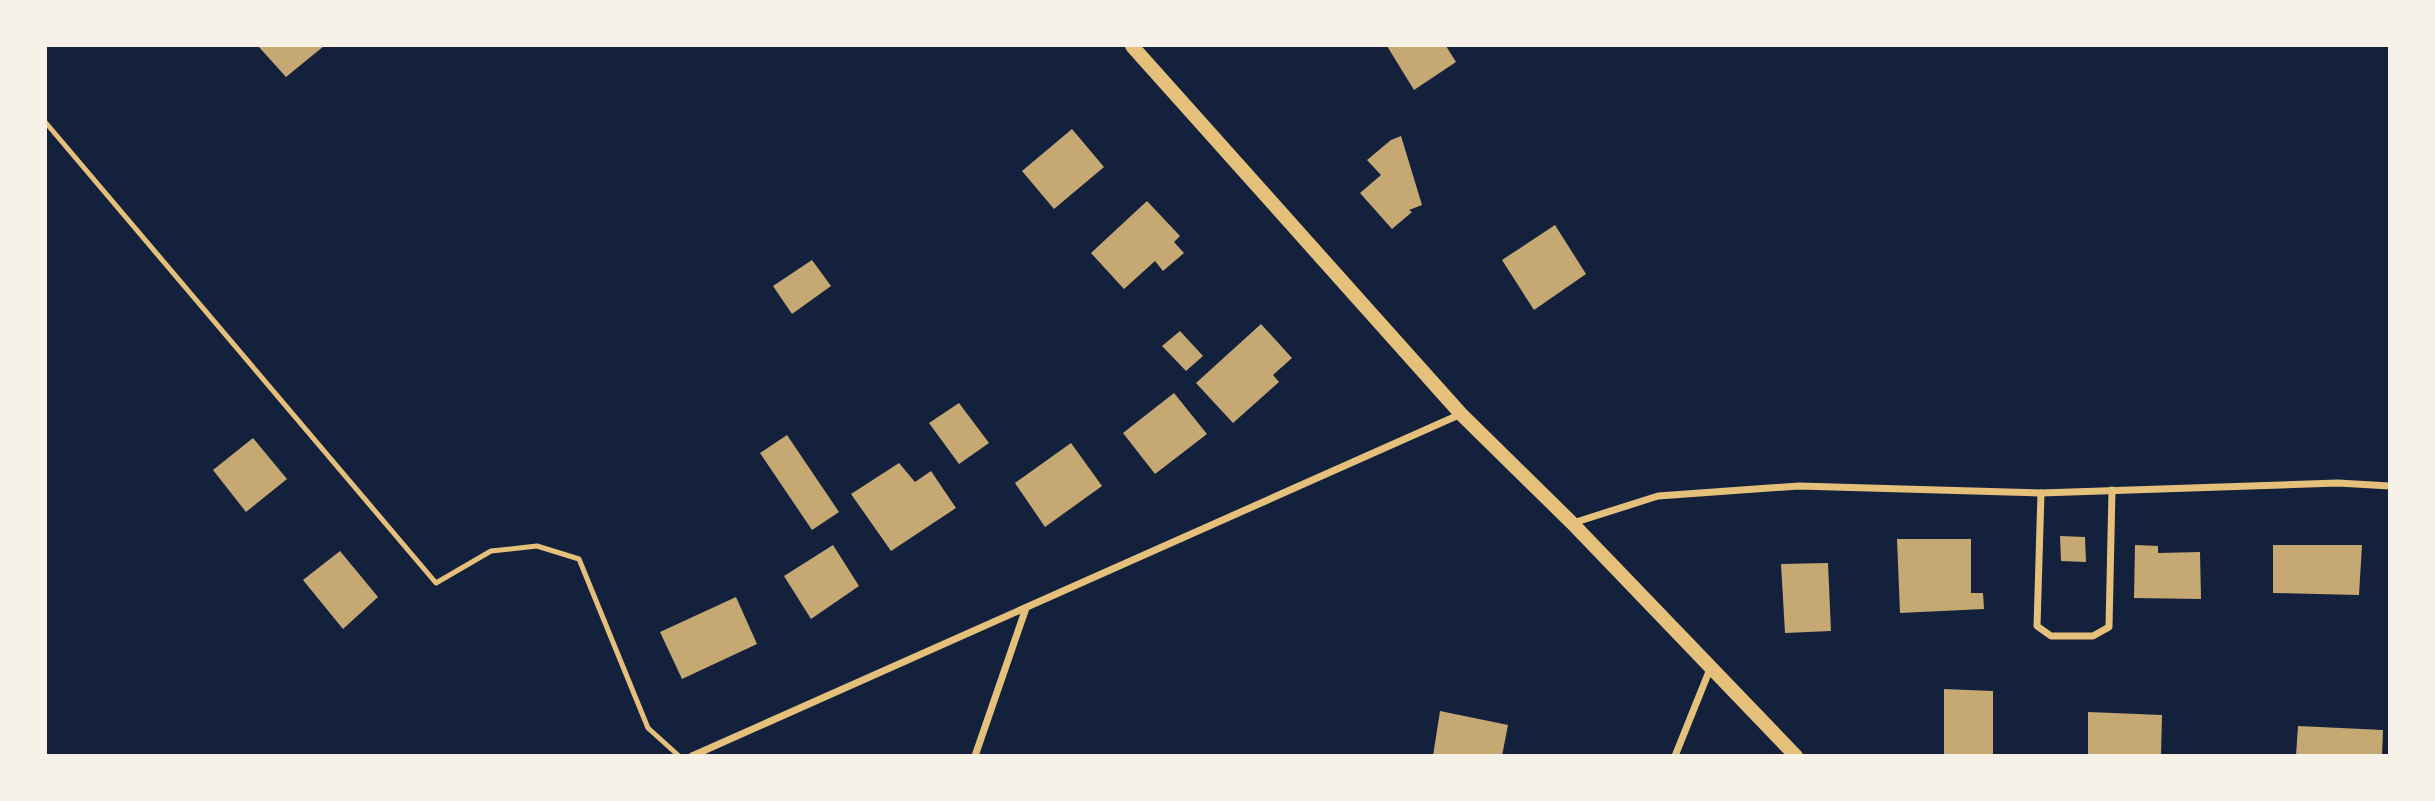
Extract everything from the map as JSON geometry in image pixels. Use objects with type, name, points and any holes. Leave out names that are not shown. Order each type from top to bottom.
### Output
[{"type":"main road","points":[[1132,46],[1461,414],[1572,523],[1796,755]]},
{"type":"street","points":[[692,755],[1461,414]]},
{"type":"street","points":[[1572,523],[1658,496],[1799,486],[2041,493],[2338,484],[2389,486]]},
{"type":"street","points":[[2041,493],[2037,626],[2052,636],[2093,636],[2109,627],[2112,490]]},
{"type":"street","points":[[975,755],[1026,608]]},
{"type":"street","points":[[1675,755],[1710,668]]},
{"type":"lane","points":[[46,123],[436,583],[491,551],[537,546],[579,559],[648,728],[679,755]]},
{"type":"building","points":[[258,46],[324,46],[286,77]]},
{"type":"building","points":[[1387,46],[1446,46],[1456,62],[1414,90]]},
{"type":"building","points":[[1072,129],[1104,167],[1054,209],[1022,171]]},
{"type":"building","points":[[1401,136],[1422,205],[1409,210],[1412,212],[1392,229],[1360,193],[1381,175],[1367,160],[1391,140]]},
{"type":"building","points":[[1147,201],[1180,236],[1174,242],[1184,253],[1163,271],[1155,261],[1124,289],[1091,253]]},
{"type":"building","points":[[1555,225],[1586,274],[1534,310],[1502,260]]},
{"type":"building","points":[[812,260],[831,286],[792,314],[773,286]]},
{"type":"building","points":[[1261,324],[1292,358],[1273,375],[1279,382],[1233,423],[1196,383]]},
{"type":"building","points":[[1180,331],[1203,356],[1186,371],[1162,346]]},
{"type":"building","points":[[1174,393],[1207,434],[1155,474],[1123,433]]},
{"type":"building","points":[[959,403],[989,443],[959,464],[929,423]]},
{"type":"building","points":[[787,435],[839,512],[812,530],[760,453]]},
{"type":"building","points":[[253,438],[287,479],[246,512],[213,470]]},
{"type":"building","points":[[1071,443],[1102,486],[1045,527],[1015,483]]},
{"type":"building","points":[[899,463],[915,482],[931,471],[956,508],[891,551],[851,494]]},
{"type":"building","points":[[2060,536],[2085,537],[2086,562],[2061,561]]},
{"type":"building","points":[[1897,539],[1971,539],[1971,593],[1983,593],[1984,609],[1900,613]]},
{"type":"building","points":[[833,545],[859,586],[811,619],[784,576]]},
{"type":"building","points":[[2135,545],[2158,546],[2158,553],[2200,552],[2201,599],[2134,598]]},
{"type":"building","points":[[2273,545],[2362,545],[2359,595],[2273,593]]},
{"type":"building","points":[[340,551],[378,597],[343,629],[303,580]]},
{"type":"building","points":[[1828,563],[1831,631],[1785,633],[1781,564]]},
{"type":"building","points":[[736,597],[757,644],[682,679],[660,632]]},
{"type":"building","points":[[1944,689],[1993,691],[1993,756],[1944,756]]},
{"type":"building","points":[[1440,711],[1508,725],[1502,756],[1433,756]]},
{"type":"building","points":[[2088,712],[2162,715],[2161,756],[2088,756]]},
{"type":"building","points":[[2298,726],[2383,730],[2382,756],[2296,756]]}]
